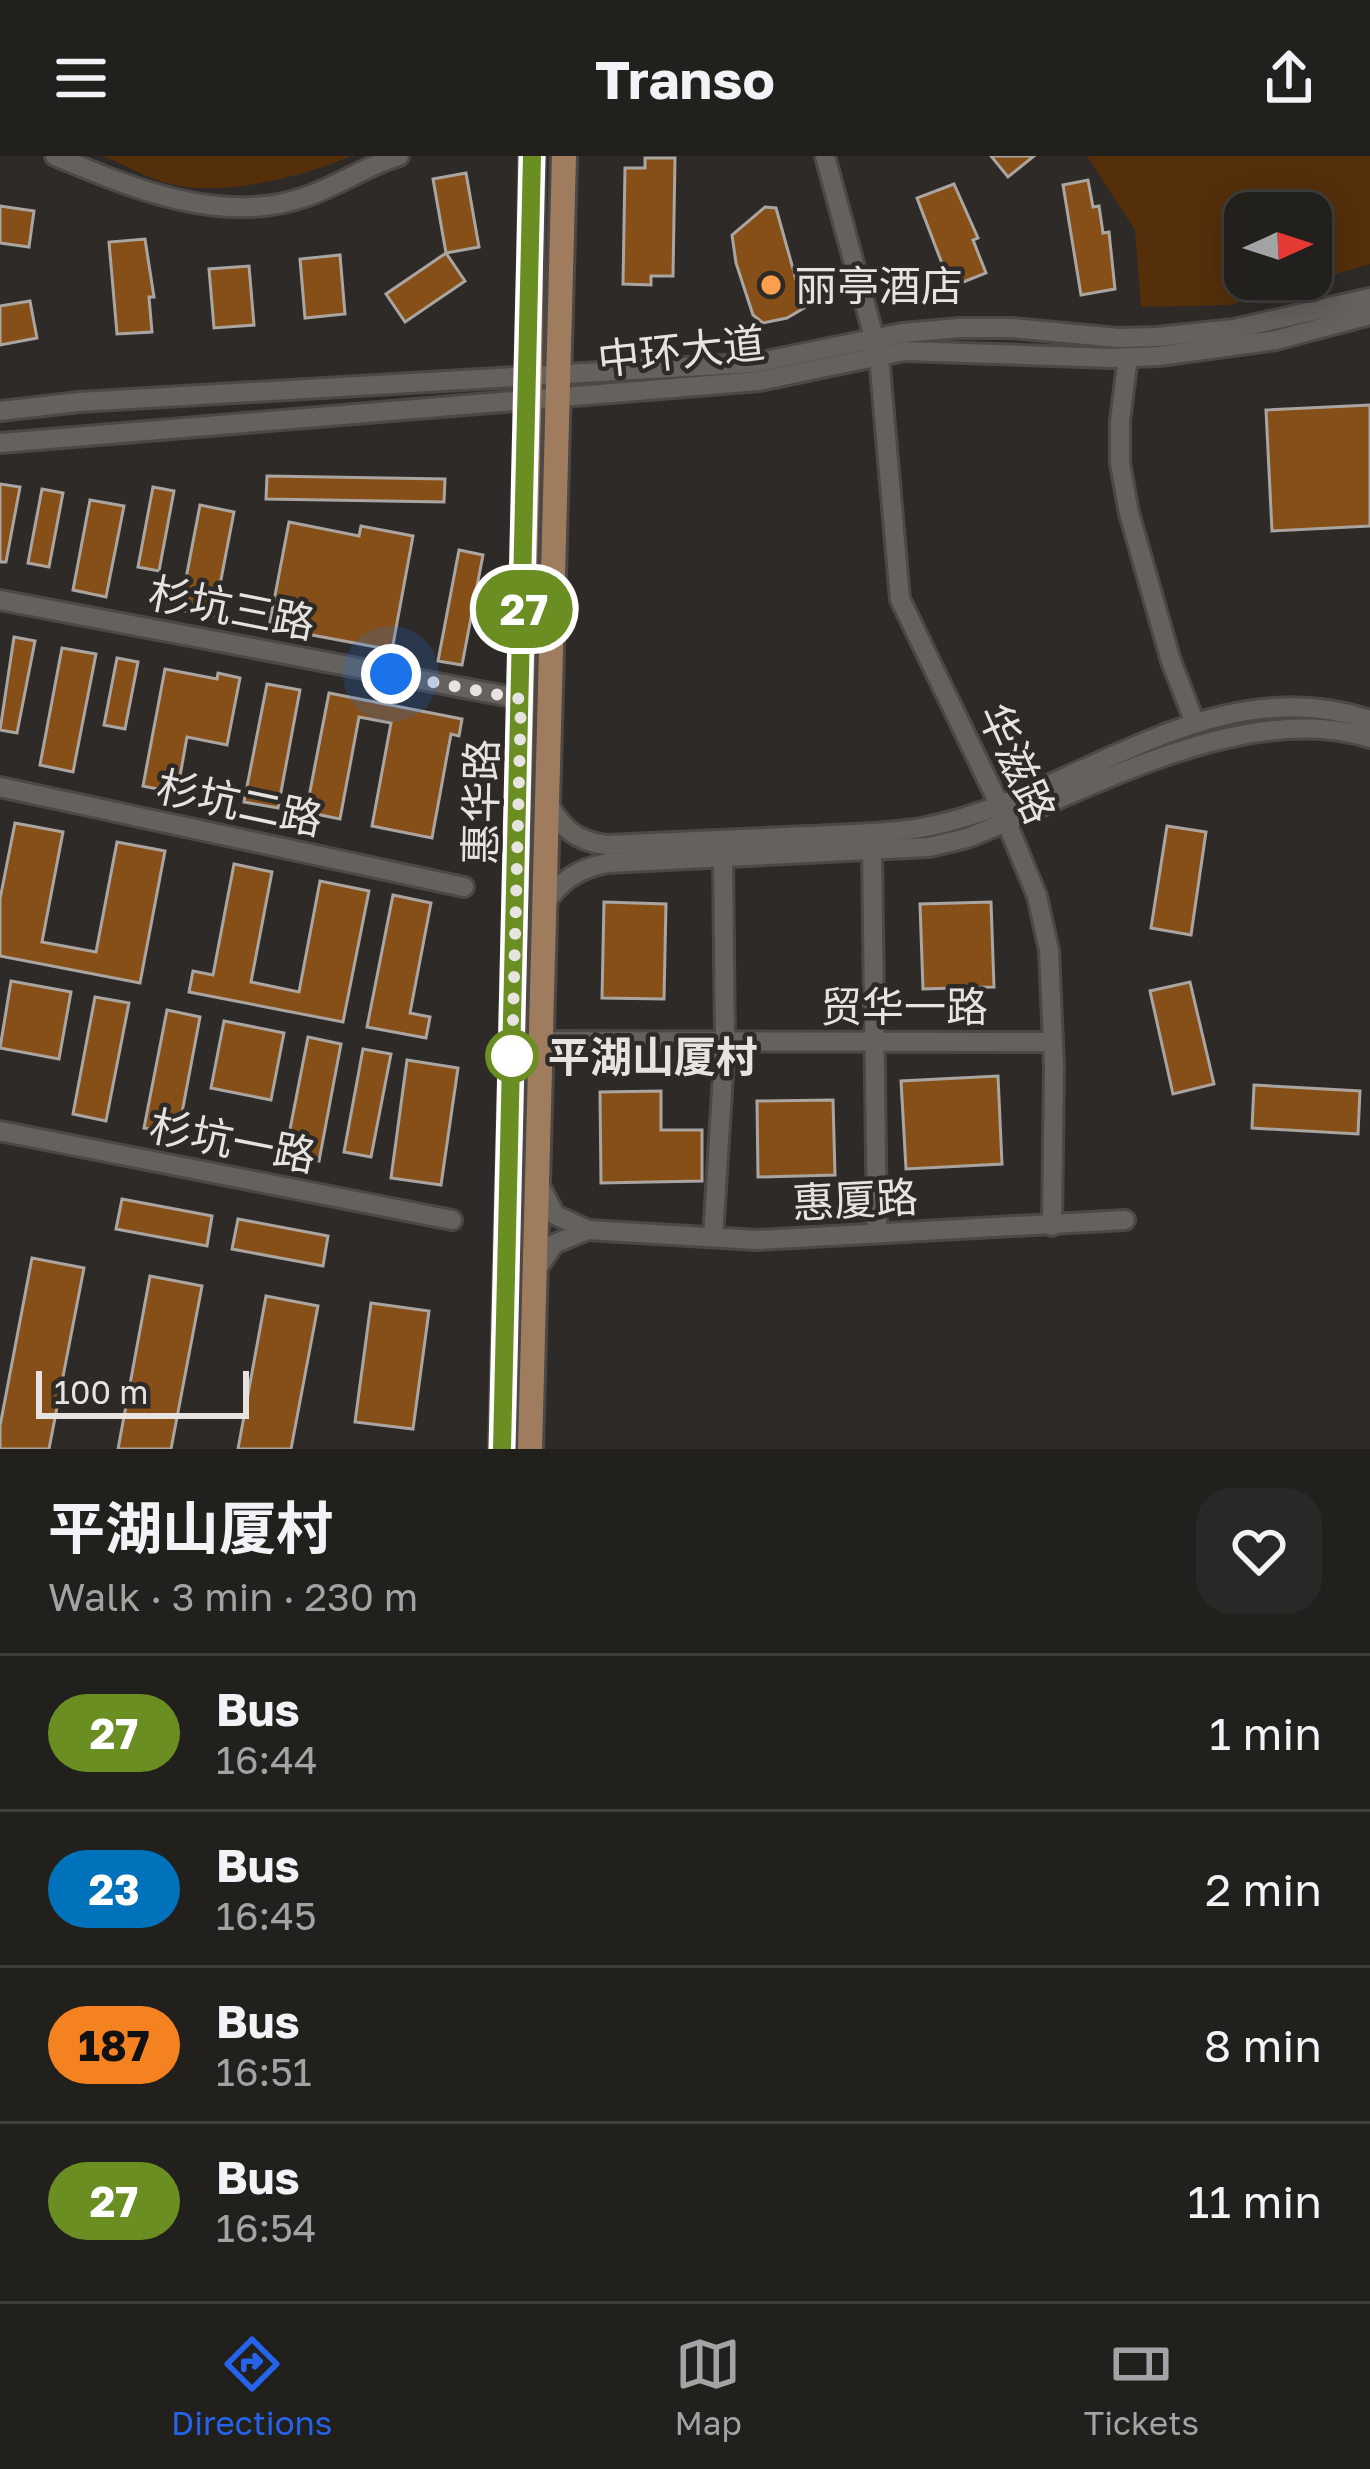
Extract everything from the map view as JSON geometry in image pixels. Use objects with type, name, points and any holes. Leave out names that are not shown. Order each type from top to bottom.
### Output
[{"type":"main road","name":"惠华路","points":[[502,1449],[532,156]]},
{"type":"main road","name":"惠华路","points":[[530,1449],[564,156]]},
{"type":"street","points":[[55,156],[168,197],[228,208],[305,197],[399,156]]},
{"type":"street","name":"华滋路","points":[[825,156],[876,347],[900,598],[1002,813],[1036,896],[1045,932],[1053,1042],[1052,1226]]},
{"type":"street","name":"中环大道","points":[[0,443],[530,388],[759,381],[876,347],[902,333],[1012,328],[1156,337],[1295,317],[1345,301],[1368,309]]},
{"type":"street","name":"中环大道","points":[[876,347],[1128,357],[1276,340],[1368,309]]},
{"type":"street","points":[[1128,357],[1120,463],[1129,513],[1171,661],[1195,723]]},
{"type":"street","name":"中环大道","points":[[0,411],[79,402],[530,388]]},
{"type":"street","name":"杉坑三路","points":[[0,600],[521,699]]},
{"type":"street","points":[[544,906],[555,889],[586,867],[607,862],[872,852],[967,838],[1002,813],[1195,723],[1273,710],[1351,713],[1370,720]]},
{"type":"street","points":[[547,800],[557,821],[571,834],[606,845],[890,832],[1002,813],[1183,749],[1253,731],[1314,730],[1370,738]]},
{"type":"street","name":"杉坑二路","points":[[0,787],[464,887]]},
{"type":"street","points":[[872,852],[878,1232]]},
{"type":"street","points":[[713,1237],[725,1042],[723,858]]},
{"type":"street","name":"贸华一路","points":[[539,1041],[1053,1042]]},
{"type":"street","name":"杉坑一路","points":[[0,1130],[452,1220]]},
{"type":"street","points":[[539,1181],[555,1215],[588,1230]]},
{"type":"street","name":"惠厦路","points":[[588,1230],[784,1240],[1125,1220]]},
{"type":"street","points":[[537,1270],[554,1244],[588,1230]]},
{"type":"shaded area","points":[[103,156],[351,156],[288,177],[194,188],[165,183]]},
{"type":"shaded area","points":[[1087,156],[1370,156],[1370,264],[1332,275],[1332,192],[1224,192],[1224,300],[1246,300],[1229,305],[1141,307],[1135,230]]},
{"type":"building","points":[[991,156],[1034,156],[1008,177]]},
{"type":"building","points":[[645,158],[675,158],[673,276],[651,276],[651,285],[623,284],[625,168],[645,168]]},
{"type":"building","points":[[466,173],[479,247],[446,253],[433,179]]},
{"type":"building","points":[[1088,180],[1103,233],[1109,232],[1115,289],[1081,295],[1063,185]]},
{"type":"building","points":[[954,184],[978,238],[973,240],[986,273],[951,287],[917,198]]},
{"type":"building","points":[[0,206],[34,211],[29,247],[0,243]]},
{"type":"building","name":"丽亭酒店","points":[[765,207],[776,208],[804,308],[763,323],[753,315],[732,235]]},
{"type":"building","points":[[145,239],[154,297],[149,297],[152,332],[117,334],[109,242]]},
{"type":"building","points":[[446,253],[465,281],[405,322],[386,294]]},
{"type":"building","points":[[340,255],[345,314],[305,318],[300,259]]},
{"type":"building","points":[[249,266],[254,325],[214,328],[209,269]]},
{"type":"building","points":[[30,301],[37,338],[0,345],[0,306]]},
{"type":"building","points":[[1370,405],[1370,526],[1272,531],[1266,410]]},
{"type":"building","points":[[267,476],[445,479],[444,502],[266,499]]},
{"type":"building","points":[[0,484],[20,487],[6,562],[0,562]]},
{"type":"building","points":[[153,487],[174,491],[159,571],[138,567]]},
{"type":"building","points":[[42,489],[63,493],[49,567],[28,563]]},
{"type":"building","points":[[90,500],[124,506],[106,597],[73,590]]},
{"type":"building","points":[[200,505],[234,512],[214,616],[180,610]]},
{"type":"building","points":[[289,522],[359,536],[361,526],[413,536],[392,650],[269,627]]},
{"type":"building","points":[[459,550],[483,555],[462,665],[438,661]]},
{"type":"building","points":[[14,637],[35,641],[17,733],[0,730]]},
{"type":"building","points":[[62,648],[96,654],[73,772],[40,765]]},
{"type":"building","points":[[117,658],[138,662],[125,729],[104,725]]},
{"type":"building","points":[[165,669],[217,679],[218,673],[240,678],[227,745],[187,737],[177,793],[143,786]]},
{"type":"building","points":[[267,684],[300,690],[278,808],[244,802]]},
{"type":"building","points":[[329,693],[462,719],[459,736],[451,734],[432,838],[372,826],[391,723],[359,717],[340,819],[306,812]]},
{"type":"building","points":[[15,823],[63,832],[42,942],[96,952],[117,842],[165,851],[140,983],[0,956],[0,899]]},
{"type":"building","points":[[1167,826],[1206,832],[1191,935],[1151,928]]},
{"type":"building","points":[[234,864],[272,872],[251,982],[299,992],[320,881],[369,891],[343,1022],[189,992],[193,971],[213,975]]},
{"type":"building","points":[[393,895],[431,903],[410,1013],[430,1017],[426,1038],[367,1027]]},
{"type":"building","points":[[604,902],[666,904],[664,999],[602,998]]},
{"type":"building","points":[[991,902],[994,987],[923,989],[920,904]]},
{"type":"building","points":[[11,981],[71,992],[59,1059],[0,1048]]},
{"type":"building","points":[[1190,982],[1214,1084],[1173,1094],[1150,991]]},
{"type":"building","points":[[95,997],[129,1003],[106,1121],[73,1114]]},
{"type":"building","points":[[167,1010],[200,1017],[178,1134],[144,1128]]},
{"type":"building","points":[[224,1021],[284,1033],[271,1100],[211,1088]]},
{"type":"building","points":[[308,1037],[341,1044],[319,1161],[285,1155]]},
{"type":"building","points":[[363,1049],[391,1054],[371,1157],[344,1152]]},
{"type":"building","points":[[407,1060],[458,1068],[441,1185],[391,1178]]},
{"type":"building","points":[[998,1076],[1002,1164],[906,1169],[901,1081]]},
{"type":"building","points":[[1254,1085],[1360,1091],[1358,1134],[1252,1128]]},
{"type":"building","points":[[661,1091],[661,1130],[702,1130],[702,1181],[601,1183],[600,1092]]},
{"type":"building","points":[[833,1100],[835,1175],[758,1177],[757,1101]]},
{"type":"building","points":[[122,1199],[212,1216],[207,1246],[116,1229]]},
{"type":"building","points":[[238,1219],[328,1236],[323,1266],[232,1249]]},
{"type":"building","points":[[32,1258],[84,1268],[49,1449],[0,1449],[0,1426]]},
{"type":"building","points":[[150,1276],[202,1286],[171,1449],[118,1449]]},
{"type":"building","points":[[266,1296],[318,1306],[291,1449],[238,1449]]},
{"type":"building","points":[[371,1303],[429,1311],[413,1429],[355,1422]]},
{"type":"bus line","name":"27","points":[[502,1449],[532,156]]},
{"type":"place","name":"丽亭酒店","points":[[771,285]]},
{"type":"place","name":"平湖山厦村","points":[[512,1056]]},
{"type":"route","points":[[391,674],[521,699],[512,1061],[512,1056]]}]
